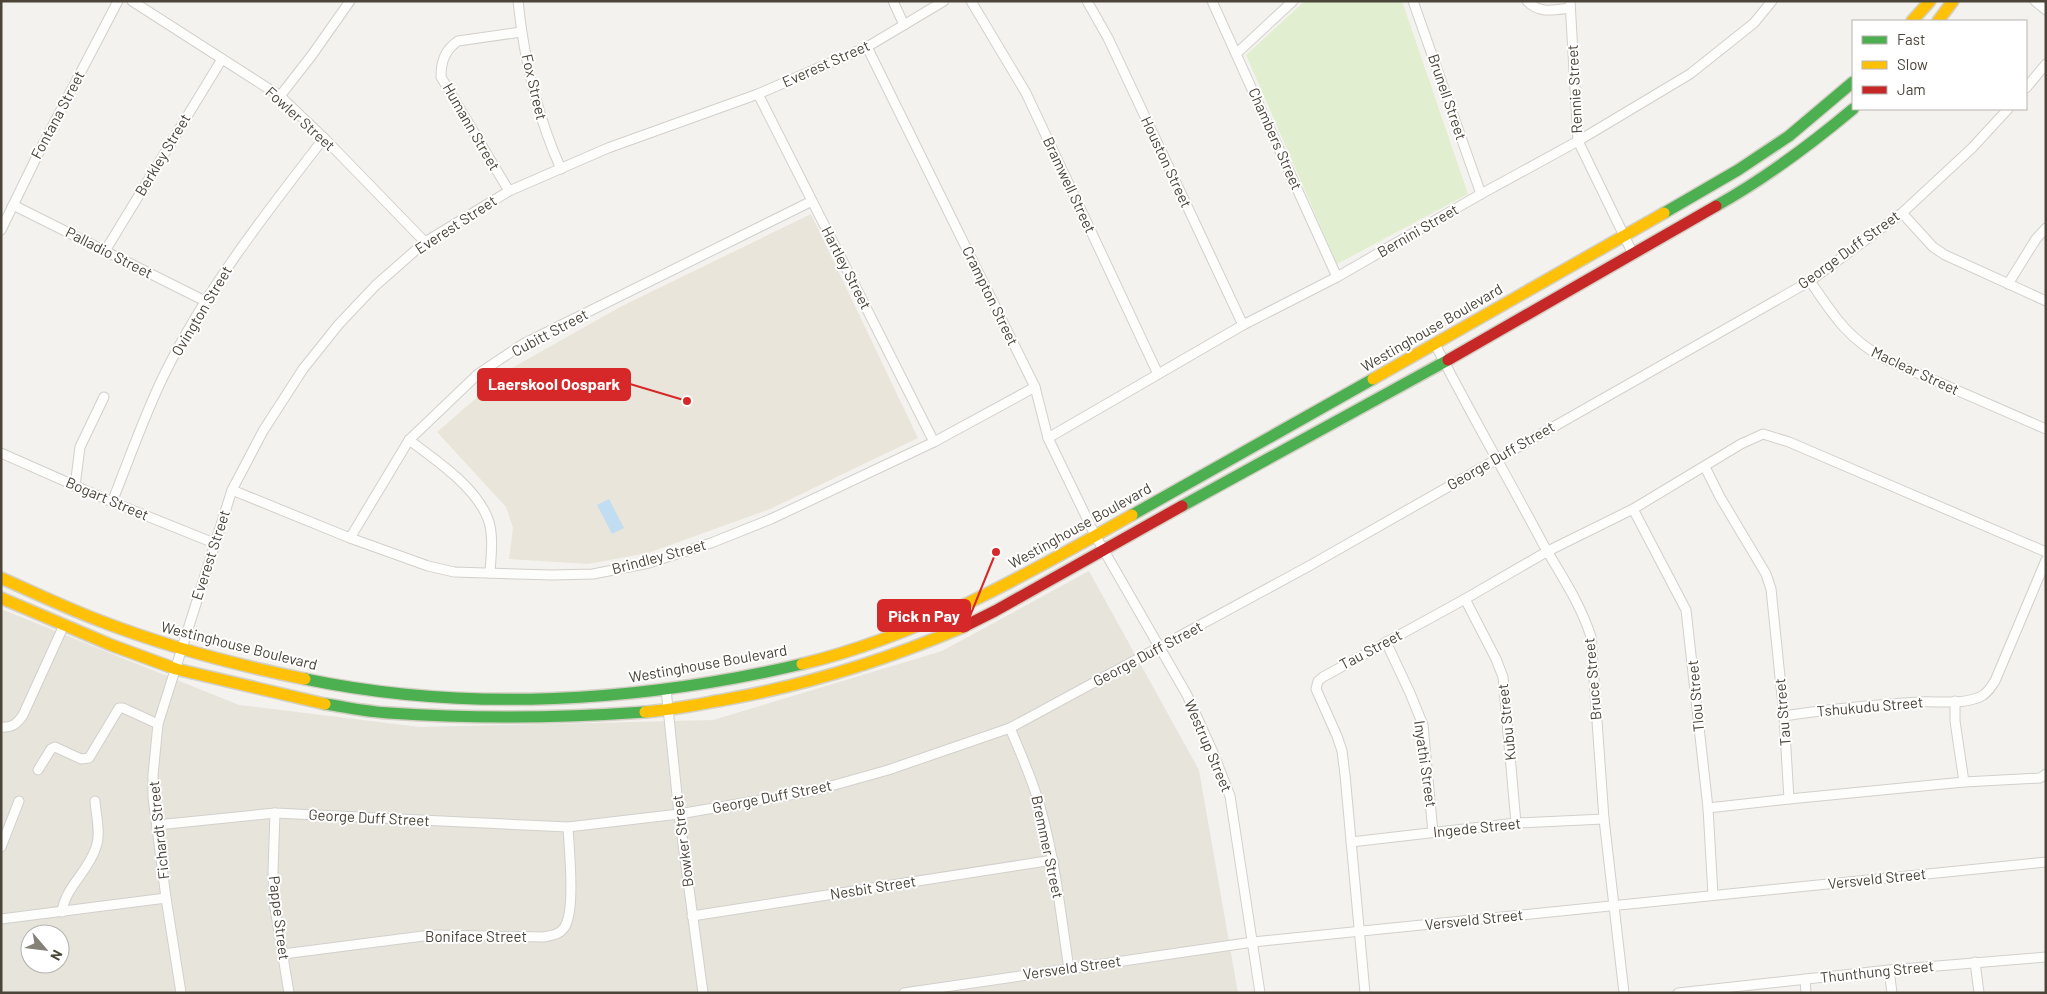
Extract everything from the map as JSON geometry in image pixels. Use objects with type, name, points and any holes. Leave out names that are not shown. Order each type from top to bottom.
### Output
[{"type":"street","name":"Fontana Street","points":[[1,230],[118,1]]},
{"type":"street","name":"Fowler Street","points":[[132,1],[280,96],[324,138],[425,242]]},
{"type":"street","name":"Fox Street","points":[[518,1],[521,32],[539,114],[561,169]]},
{"type":"street","points":[[893,1],[904,25]]},
{"type":"street","name":"Everest Street","points":[[176,669],[232,490],[263,431],[303,369],[339,324],[376,285],[425,242],[509,191],[608,148],[758,94],[867,47],[944,1]]},
{"type":"street","name":"Bramwell Street","points":[[971,1],[1026,93],[1158,374]]},
{"type":"street","name":"Houston Street","points":[[1087,1],[1108,38],[1242,325]]},
{"type":"street","name":"Chambers Street","points":[[1212,1],[1337,277]]},
{"type":"street","points":[[1237,53],[1293,1]]},
{"type":"street","name":"Brunell Street","points":[[1413,1],[1481,194]]},
{"type":"street","points":[[1526,1],[1531,6],[1543,11],[1570,5]]},
{"type":"street","name":"Bernini Street","points":[[1048,438],[1242,325],[1337,277],[1481,194],[1578,141],[1690,74],[1754,23],[1772,1]]},
{"type":"street","points":[[1913,20],[1930,1]]},
{"type":"street","points":[[1939,20],[1953,1]]},
{"type":"street","points":[[2034,1],[2046,10]]},
{"type":"street","points":[[280,96],[312,55],[349,2]]},
{"type":"street","name":"Rennie Street","points":[[1570,5],[1578,141],[1633,254]]},
{"type":"street","name":"Humann Street","points":[[509,191],[442,77],[441,66],[450,46],[458,41],[521,32]]},
{"type":"street","name":"Crampton Street","points":[[867,47],[1035,387],[1048,438],[1095,535],[1104,549]]},
{"type":"street","name":"Berkley Street","points":[[105,251],[222,59]]},
{"type":"street","points":[[2027,87],[2046,64]]},
{"type":"street","name":"Westinghouse Boulevard","points":[[1,578],[106,623],[251,668],[365,689],[432,696],[533,700],[666,690],[774,670],[852,650],[972,600],[1025,574],[1324,408],[1738,170],[1789,136],[1852,83]]},
{"type":"street","name":"Hartley Street","points":[[758,94],[934,442]]},
{"type":"street","name":"Westinghouse Boulevard","points":[[1,598],[176,669],[319,703],[388,713],[505,717],[583,716],[670,710],[770,692],[836,674],[907,650],[982,618],[1444,362],[1758,182],[1811,144],[1852,109]]},
{"type":"street","name":"George Duff Street","points":[[157,824],[275,813],[568,827],[679,814],[813,791],[888,770],[1010,728],[1309,566],[1810,281],[1902,213],[1972,148],[2007,110]]},
{"type":"street","name":"Ovington Street","points":[[112,502],[164,374],[205,301],[256,228],[324,138]]},
{"type":"street","name":"Cubitt Street","points":[[350,538],[409,440],[478,374],[523,344],[812,202]]},
{"type":"street","name":"Palladio Street","points":[[13,205],[205,301]]},
{"type":"street","points":[[1902,213],[1933,247],[1945,256],[2046,301]]},
{"type":"street","points":[[2008,284],[2036,239],[2046,228]]},
{"type":"street","name":"Maclear Street","points":[[1810,281],[1840,324],[1869,350],[1885,359],[2046,429]]},
{"type":"street","name":"Bruce Street","points":[[1434,344],[1576,599],[1586,620],[1591,637],[1604,820],[1624,993]]},
{"type":"street","name":"Brindley Street","points":[[232,490],[350,538],[428,566],[454,572],[552,575],[593,574],[650,563],[711,543],[772,519],[934,442],[1035,387]]},
{"type":"street","points":[[75,486],[80,447],[104,397]]},
{"type":"street","name":"Tau Street","points":[[1365,993],[1342,751],[1316,688],[1316,684],[1323,677],[1548,551],[1633,509],[1753,438],[1763,434],[1771,435],[2046,552]]},
{"type":"street","points":[[409,440],[446,467],[481,506],[488,519],[491,532],[490,573]]},
{"type":"street","name":"Bogart Street","points":[[1,453],[112,502],[214,543]]},
{"type":"street","name":"Tau Street","points":[[1705,467],[1720,497],[1766,574],[1771,589],[1784,716],[1789,799]]},
{"type":"street","name":"Tlou Street","points":[[1633,509],[1686,610],[1708,808],[1713,895]]},
{"type":"street","name":"Westrup Street","points":[[1104,549],[1186,695],[1223,775],[1230,796],[1260,993]]},
{"type":"street","name":"Tshukudu Street","points":[[1784,716],[1865,705],[1955,701],[1980,697],[1992,686],[2046,560]]},
{"type":"street","name":"Kubu Street","points":[[1465,599],[1496,659],[1503,677],[1516,823]]},
{"type":"street","points":[[1,728],[11,727],[23,715],[64,625]]},
{"type":"street","name":"Inyathi Street","points":[[1386,642],[1423,725],[1433,833]]},
{"type":"street","name":"Fichardt Street","points":[[176,669],[158,724],[152,774],[153,797],[166,898],[181,993]]},
{"type":"street","name":"Bowker Street","points":[[666,690],[670,710],[679,814],[703,993]]},
{"type":"street","points":[[1955,701],[1955,721],[1964,782]]},
{"type":"street","points":[[38,770],[54,747],[82,759],[89,758],[119,708],[123,708],[158,724]]},
{"type":"street","name":"Bremmer Street","points":[[1010,728],[1033,783],[1053,860],[1069,969]]},
{"type":"street","points":[[1708,808],[1964,782],[2040,778],[2046,774]]},
{"type":"street","points":[[1,847],[19,800]]},
{"type":"street","points":[[62,912],[63,901],[97,847],[95,801]]},
{"type":"street","name":"Pappe Street","points":[[275,813],[274,892],[289,993]]},
{"type":"street","name":"Ingede Street","points":[[1351,842],[1516,823],[1604,820]]},
{"type":"street","name":"Boniface Street","points":[[283,954],[431,935],[544,937],[558,934],[565,926],[569,917],[571,904],[568,827]]},
{"type":"street","name":"Nesbit Street","points":[[692,916],[1053,860]]},
{"type":"street","name":"Versveld Street","points":[[904,993],[1253,942],[2046,862]]},
{"type":"street","points":[[1,920],[166,898]]},
{"type":"street","name":"Thunthung Street","points":[[1678,993],[1890,970],[2046,957]]},
{"type":"street","points":[[1976,962],[1979,993]]},
{"type":"street","points":[[1890,970],[1892,993]]},
{"type":"street","points":[[1805,979],[1806,993]]},
{"type":"shaded area","points":[[811,214],[918,438],[770,509],[648,553],[588,564],[509,559],[513,528],[506,507],[437,432],[510,369],[622,306]]},
{"type":"shaded area","points":[[1089,571],[1199,770],[1238,993],[1,993],[1,609],[239,705],[420,727],[713,720],[942,651]]},
{"type":"green space","points":[[1305,1],[1402,1],[1468,194],[1337,264],[1246,55]]},
{"type":"water","points":[[609,499],[624,528],[612,534],[597,505]]},
{"type":"traffic: fast","points":[[1664,213],[1738,170],[1789,136],[1852,83]]},
{"type":"traffic: fast","points":[[1716,206],[1787,160],[1852,110]]},
{"type":"traffic: fast","points":[[1182,506],[1448,360]]},
{"type":"traffic: fast","points":[[1132,515],[1373,379]]},
{"type":"traffic: fast","points":[[305,679],[367,690],[429,696],[491,699],[554,698],[617,694],[679,687],[741,677],[802,664]]},
{"type":"traffic: fast","points":[[325,704],[365,711],[485,717],[549,717],[645,712]]},
{"type":"traffic: slow","points":[[1913,20],[1930,1]]},
{"type":"traffic: slow","points":[[1939,20],[1953,1]]},
{"type":"traffic: slow","points":[[1373,379],[1664,213]]},
{"type":"traffic: slow","points":[[802,664],[846,652],[930,620],[1013,581],[1132,515]]},
{"type":"traffic: slow","points":[[1,578],[90,617],[152,639],[253,668],[305,679]]},
{"type":"traffic: slow","points":[[1,598],[111,645],[176,669],[325,704]]},
{"type":"traffic: slow","points":[[645,712],[759,693],[819,678],[877,660],[963,627]]},
{"type":"traffic: jam","points":[[1448,360],[1716,206]]},
{"type":"traffic: jam","points":[[963,627],[1182,506]]},
{"type":"place","name":"Laerskool Oospark","points":[[687,401]]},
{"type":"place","name":"Pick n Pay","points":[[996,552]]}]
